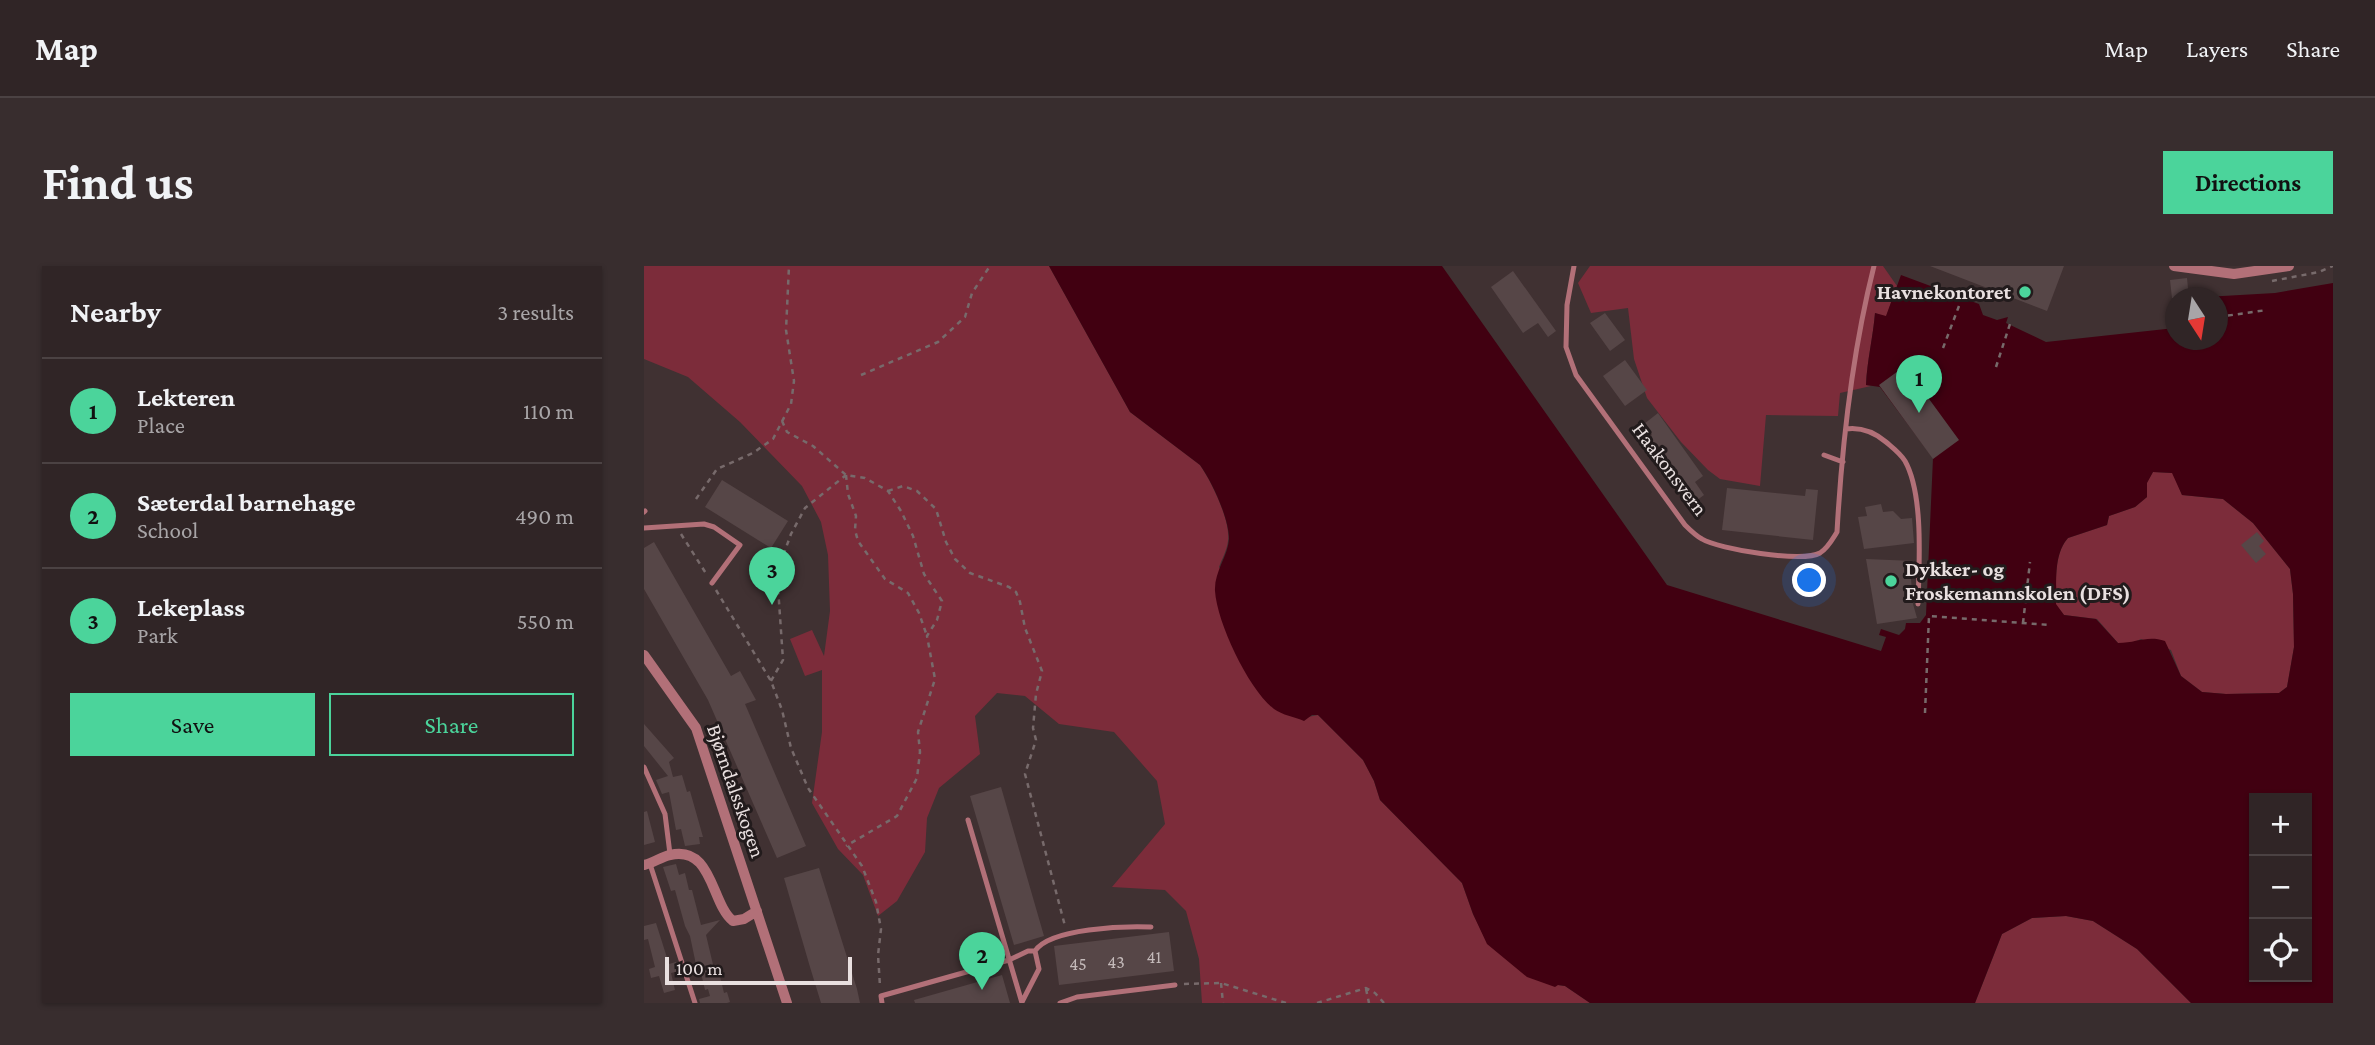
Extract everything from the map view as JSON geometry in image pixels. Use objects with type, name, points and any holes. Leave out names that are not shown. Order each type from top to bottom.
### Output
[{"type":"street","points":[[2174,266],[2234,274],[2289,266]]},
{"type":"street","name":"Bjørndalsskogen","points":[[644,655],[696,729],[787,1003]]},
{"type":"street","points":[[647,865],[670,854],[698,861],[707,873],[726,915],[733,921],[744,919],[757,911]]},
{"type":"lane","name":"Haakonsvern","points":[[1574,266],[1567,304],[1566,347],[1576,375],[1685,525],[1703,540],[1739,550],[1792,557],[1817,555],[1829,546],[1837,532],[1846,429],[1860,322],[1874,266]]},
{"type":"lane","points":[[1846,429],[1868,430],[1882,438],[1900,454],[1912,478],[1919,543],[1918,604]]},
{"type":"lane","points":[[1824,456],[1843,461]]},
{"type":"lane","points":[[644,528],[704,524],[714,527],[740,545],[712,583]]},
{"type":"lane","points":[[644,767],[665,814],[670,854]]},
{"type":"lane","points":[[968,820],[1022,1002]]},
{"type":"lane","points":[[647,865],[695,1003]]},
{"type":"lane","points":[[1022,1002],[1040,969],[1035,951],[1039,944],[1079,931],[1128,926],[1151,927]]},
{"type":"lane","points":[[881,1000],[1009,960],[1028,950],[1035,951]]},
{"type":"lane","points":[[1060,1003],[1077,997],[1175,985]]},
{"type":"path","points":[[696,499],[717,469],[752,453],[773,439],[791,404],[794,381],[786,330],[789,266]]},
{"type":"path","points":[[861,375],[938,342],[965,317],[972,293],[990,266]]},
{"type":"path","points":[[1943,348],[1962,298]]},
{"type":"path","points":[[2228,315],[2267,310]]},
{"type":"path","points":[[1996,368],[2010,324]]},
{"type":"path","points":[[782,421],[787,432],[813,446],[846,475],[865,478],[888,491],[907,523],[924,574],[942,601],[937,620],[927,636]]},
{"type":"path","points":[[846,475],[848,494],[856,516],[855,530],[858,541],[885,579],[908,593],[927,636],[935,680],[918,732],[920,752],[917,778],[897,816],[846,846]]},
{"type":"path","points":[[771,681],[783,660],[778,587],[783,556],[791,534],[806,508],[846,475]]},
{"type":"path","points":[[888,491],[903,486],[917,491],[936,509],[946,542],[955,559],[970,573],[1016,592],[1025,628],[1042,671],[1036,694],[1033,728],[1036,740],[1026,774],[1067,935]]},
{"type":"path","points":[[677,527],[771,681],[782,710],[791,748],[808,788],[862,866],[876,902],[881,929],[878,955],[881,1000]]},
{"type":"path","points":[[2023,623],[2030,562]]},
{"type":"path","points":[[1925,713],[1929,616],[2050,625]]},
{"type":"path","points":[[1221,983],[1223,1003]]},
{"type":"path","points":[[1175,985],[1221,983],[1286,1003]]},
{"type":"path","points":[[1366,988],[1369,1003]]},
{"type":"path","points":[[1317,1003],[1366,988],[1384,1003]]},
{"type":"shaded area","points":[[644,266],[1049,266],[1130,412],[1200,465],[1219,502],[1228,533],[1227,548],[1219,567],[1308,717],[1318,715],[1363,760],[1380,800],[1462,883],[1488,944],[1558,985],[1565,986],[1590,1003],[1202,1003],[1199,959],[1186,911],[1165,890],[1112,887],[1165,824],[1157,781],[1114,732],[1059,724],[1025,696],[997,693],[975,716],[980,754],[939,788],[927,818],[925,852],[897,901],[878,916],[863,875],[838,849],[812,803],[822,732],[822,670],[805,676],[790,639],[812,630],[824,656],[830,611],[828,555],[821,522],[802,486],[740,422],[688,377],[644,359]]},
{"type":"shaded area","points":[[1049,266],[1442,266],[1667,585],[1881,651],[1886,637],[1879,635],[1881,629],[1899,635],[1905,629],[1906,623],[1920,623],[1926,615],[1933,458],[1880,387],[1866,385],[1875,313],[1886,316],[1901,275],[1979,304],[1983,315],[1997,320],[2008,317],[2006,323],[2046,342],[2165,329],[2165,350],[2228,350],[2228,296],[2275,293],[2333,283],[2333,1003],[2191,1003],[2137,949],[2093,921],[2066,916],[2032,918],[2002,934],[1975,1003],[1590,1003],[1565,986],[1555,987],[1527,977],[1487,944],[1462,883],[1380,800],[1363,760],[1318,715],[1312,715],[1304,721],[1274,709],[1264,700],[1245,672],[1228,637],[1215,591],[1229,539],[1228,530],[1214,490],[1200,465],[1130,412]],"holes":[[[2153,472],[2172,473],[2182,495],[2223,499],[2253,523],[2290,569],[2294,647],[2287,687],[2279,693],[2202,692],[2181,676],[2165,641],[2147,639],[2118,643],[2096,619],[2064,615],[2056,604],[2058,561],[2068,538],[2107,525],[2109,516],[2135,507],[2147,497],[2147,483]]]},
{"type":"shaded area","points":[[1590,266],[1883,266],[1897,286],[1886,317],[1875,313],[1866,385],[1871,386],[1840,393],[1838,416],[1766,415],[1760,486],[1720,479],[1708,470],[1681,442],[1647,398],[1634,359],[1628,308],[1591,313],[1578,283]]},
{"type":"shaded area","points":[[2153,472],[2173,473],[2182,495],[2223,499],[2253,523],[2290,569],[2294,647],[2287,687],[2279,693],[2202,692],[2181,676],[2171,650],[2141,639],[2132,643],[2118,643],[2097,619],[2064,615],[2055,604],[2058,561],[2068,538],[2107,525],[2109,516],[2135,507],[2147,497],[2147,482]]},
{"type":"shaded area","points":[[2066,916],[2093,921],[2137,949],[2191,1003],[1975,1003],[2002,934],[2032,918]]},
{"type":"building","name":"Havnekontoret","points":[[1930,266],[2064,266],[2047,311]]},
{"type":"building","points":[[1513,271],[1556,331],[1548,337],[1538,323],[1523,333],[1491,287]]},
{"type":"building","points":[[2187,278],[2188,287],[2171,287],[2170,280]]},
{"type":"building","points":[[1605,313],[1625,340],[1610,351],[1590,323]]},
{"type":"building","points":[[1625,360],[1647,390],[1625,406],[1603,376]]},
{"type":"building","points":[[1905,366],[1959,440],[1933,459],[1879,385]]},
{"type":"building","points":[[1658,413],[1703,476],[1695,482],[1704,495],[1689,506],[1643,441],[1652,435],[1644,424]]},
{"type":"building","points":[[722,480],[788,521],[771,548],[705,507]]},
{"type":"building","points":[[1727,488],[1805,496],[1806,489],[1818,490],[1813,540],[1722,530]]},
{"type":"building","points":[[1881,504],[1883,512],[1893,511],[1901,519],[1912,518],[1914,543],[1864,549],[1858,517],[1867,516],[1865,507]]},
{"type":"building","points":[[2257,532],[2264,541],[2259,546],[2266,554],[2256,563],[2241,545]]},
{"type":"building","points":[[654,542],[731,676],[740,671],[756,700],[745,704],[806,846],[777,858],[708,700],[644,589],[644,548]]},
{"type":"building","points":[[1866,559],[1914,561],[1914,579],[1911,579],[1917,618],[1877,624]]},
{"type":"building","points":[[644,724],[674,758],[669,762],[673,777],[682,775],[687,792],[690,791],[703,837],[699,837],[700,844],[685,846],[681,829],[676,830],[669,792],[662,794],[656,780],[668,776],[644,746]]},
{"type":"building","points":[[1001,787],[1044,936],[1014,945],[970,796]]},
{"type":"building","points":[[647,811],[655,842],[644,845],[644,812]]},
{"type":"building","points":[[676,864],[679,875],[685,873],[689,890],[692,890],[701,925],[720,920],[706,935],[715,973],[719,972],[724,993],[727,992],[730,1002],[700,1003],[699,999],[710,996],[708,989],[705,990],[701,973],[698,974],[690,936],[675,890],[671,891],[663,867]]},
{"type":"building","points":[[819,868],[860,1003],[821,1003],[810,967],[784,878]]},
{"type":"building","points":[[656,923],[669,964],[676,962],[679,971],[671,973],[675,990],[664,993],[659,976],[651,978],[649,969],[655,967],[648,939],[644,940],[644,926]]},
{"type":"building","points":[[1169,932],[1174,971],[1059,985],[1054,946]]},
{"type":"building","points":[[1002,975],[1010,1003],[915,1003],[914,1000]]},
{"type":"place","name":"Havnekontoret","points":[[2025,292]]},
{"type":"place","name":"Lekteren","points":[[1919,413]]},
{"type":"place","name":"Dykker- og Froskemannskolen (DFS)","points":[[1891,581]]},
{"type":"place","name":"Lekeplass","points":[[772,605]]},
{"type":"place","name":"Sæterdal barnehage","points":[[982,990]]}]
